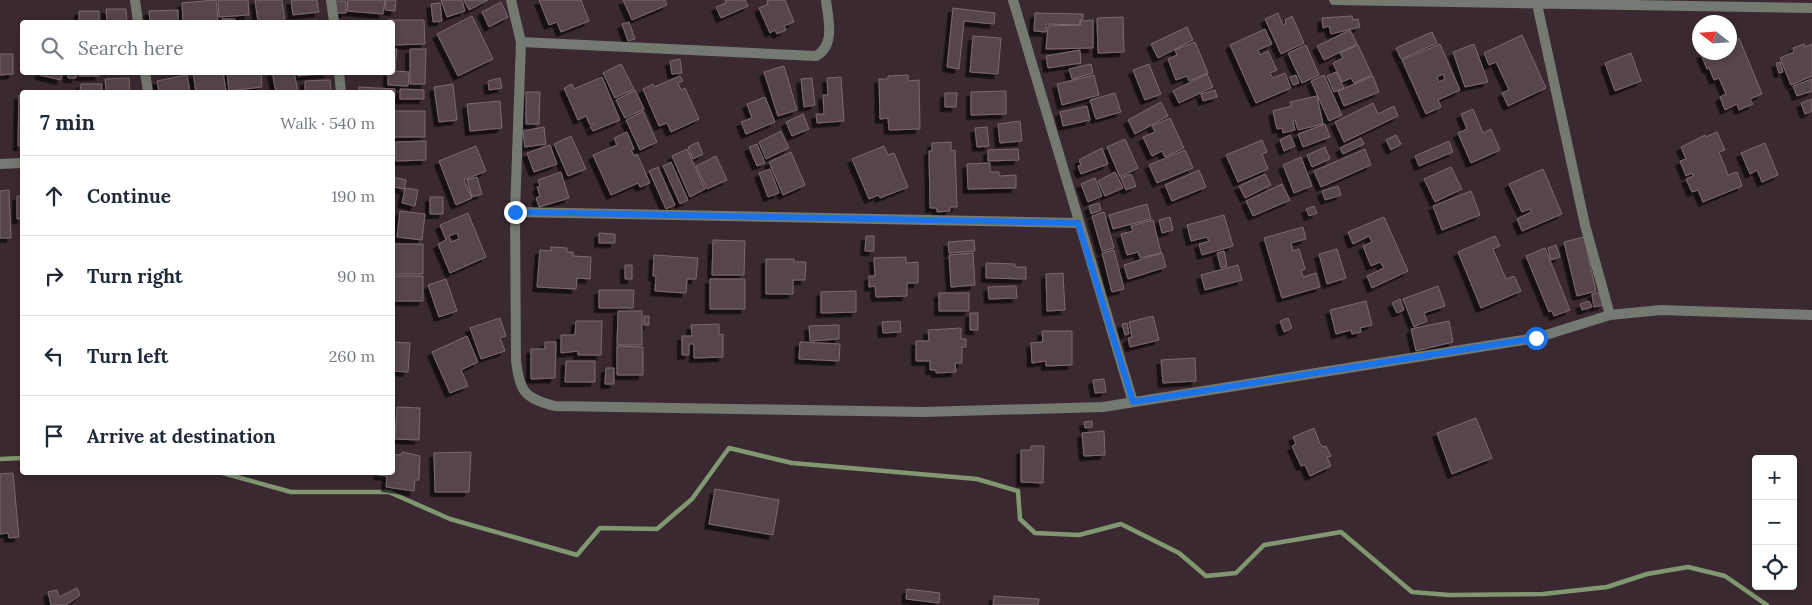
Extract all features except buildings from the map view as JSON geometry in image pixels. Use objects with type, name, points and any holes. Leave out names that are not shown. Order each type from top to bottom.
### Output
[{"type":"street","points":[[135,0],[138,20]]},
{"type":"street","points":[[331,0],[334,20]]},
{"type":"street","points":[[512,0],[521,42],[515,212],[518,378],[524,392],[535,401],[555,406],[923,412],[1103,407],[1536,338],[1610,316],[1661,310],[1812,315]]},
{"type":"street","points":[[521,42],[816,56],[824,51],[829,39],[826,0]]},
{"type":"street","points":[[1013,0],[1078,223],[1133,402]]},
{"type":"street","points":[[1334,0],[1812,8]]},
{"type":"street","points":[[1537,4],[1585,225],[1610,316]]},
{"type":"street","points":[[145,75],[148,90]]},
{"type":"street","points":[[339,75],[341,90]]},
{"type":"street","points":[[0,164],[20,163]]},
{"type":"street","points":[[515,212],[1078,223]]},
{"type":"waterway","points":[[230,475],[291,492],[389,492],[450,519],[577,555],[600,528],[657,529],[692,499],[729,448],[792,463],[977,479],[1018,491],[1020,519],[1035,533],[1079,535],[1121,524],[1179,553],[1206,576],[1236,573],[1264,545],[1341,532],[1412,592],[1449,595],[1543,594],[1607,587],[1647,574],[1688,567],[1725,576],[1767,605]]},
{"type":"waterway","points":[[0,459],[20,458]]},
{"type":"route","points":[[515,212],[1078,223],[1133,402],[1170,398],[1536,338]]}]
